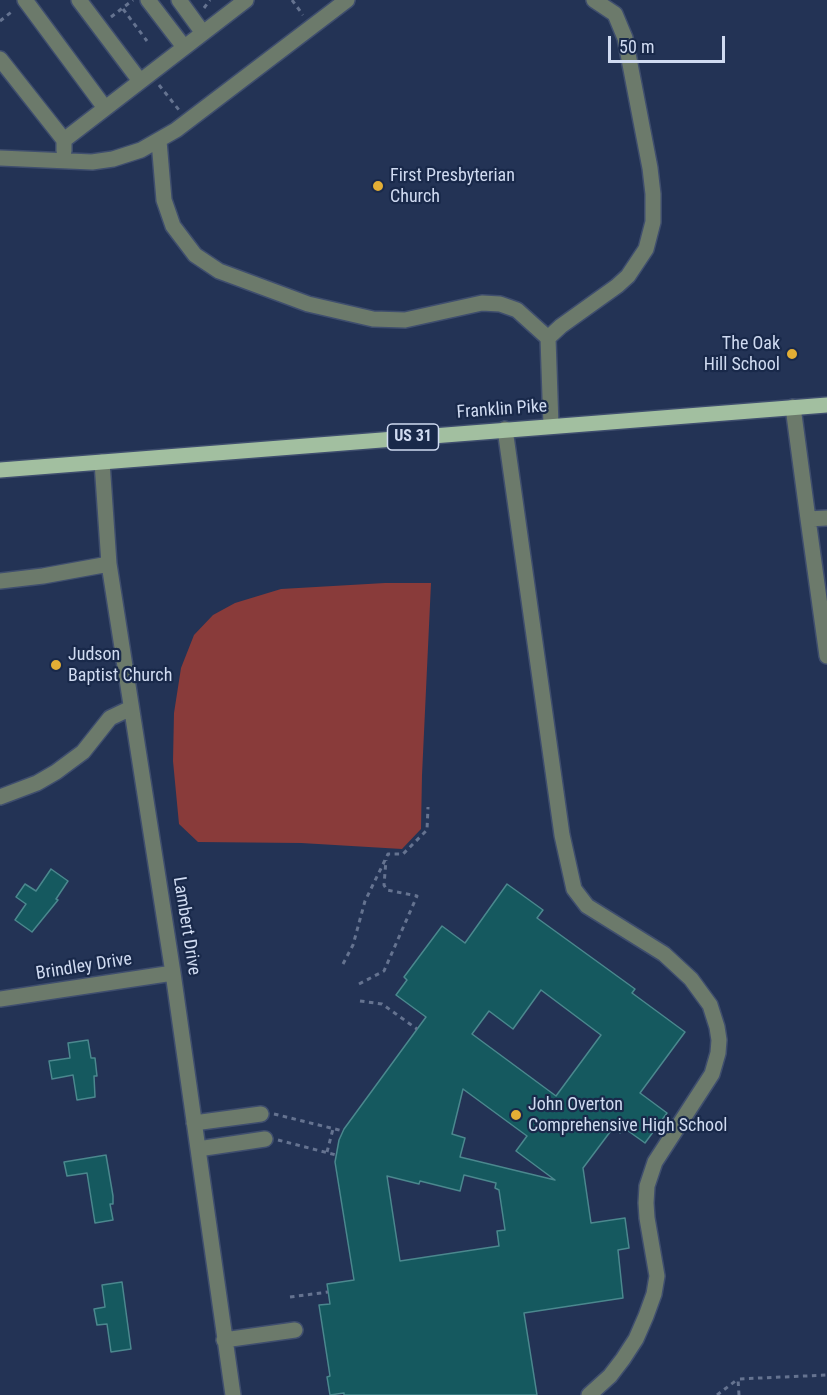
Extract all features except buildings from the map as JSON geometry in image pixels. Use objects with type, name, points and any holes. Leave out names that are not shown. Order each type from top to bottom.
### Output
[{"type":"main road","name":"Franklin Pike","points":[[0,470],[827,405]]},
{"type":"street","points":[[25,0],[105,108]]},
{"type":"street","points":[[79,0],[145,77]]},
{"type":"street","points":[[148,0],[184,47]]},
{"type":"street","points":[[179,0],[203,33]]},
{"type":"street","points":[[64,140],[246,0]]},
{"type":"street","points":[[0,158],[92,162],[112,159],[141,150],[159,141],[187,121],[347,0]]},
{"type":"street","points":[[548,338],[628,276],[645,249],[653,222],[650,168],[625,38],[615,14],[594,0]]},
{"type":"street","points":[[0,59],[64,140],[63,160]]},
{"type":"street","points":[[159,141],[163,192],[173,226],[195,255],[219,271],[308,303],[373,319],[405,320],[482,303],[500,304],[517,310],[548,338],[551,426]]},
{"type":"street","points":[[793,408],[827,656]]},
{"type":"street","points":[[505,429],[561,823],[574,889],[587,906],[664,954],[692,979],[710,1005],[717,1027],[718,1053],[712,1074],[655,1162],[647,1186],[647,1218],[657,1276],[654,1294],[636,1340],[610,1376],[589,1395]]},
{"type":"street","name":"Lambert Drive","points":[[102,462],[109,564],[173,973],[232,1395]]},
{"type":"street","points":[[808,519],[827,518]]},
{"type":"street","points":[[0,581],[109,564]]},
{"type":"street","points":[[0,797],[37,783],[65,766],[90,745],[111,718],[131,708]]},
{"type":"street","name":"Brindley Drive","points":[[0,999],[173,973]]},
{"type":"street","points":[[194,1124],[266,1113]]},
{"type":"street","points":[[198,1149],[270,1139]]},
{"type":"street","points":[[224,1340],[295,1330]]},
{"type":"path","points":[[109,19],[133,0]]},
{"type":"path","points":[[123,9],[147,40]]},
{"type":"path","points":[[145,77],[187,121]]},
{"type":"path","points":[[343,964],[353,945],[365,901],[388,854],[403,854],[427,830],[428,807]]},
{"type":"path","points":[[359,984],[384,971],[417,896],[387,890],[384,885],[386,858]]},
{"type":"path","points":[[360,1001],[382,1004],[417,1029]]},
{"type":"path","points":[[266,1113],[343,1131]]},
{"type":"path","points":[[327,1152],[333,1129]]},
{"type":"path","points":[[270,1139],[336,1155]]},
{"type":"path","points":[[290,1297],[328,1292]]},
{"type":"path","points":[[717,1395],[738,1379],[827,1375]]},
{"type":"path","points":[[738,1379],[739,1395]]},
{"type":"shaded area","points":[[385,583],[431,583],[421,829],[402,849],[301,843],[198,842],[179,824],[173,761],[174,713],[181,668],[194,635],[213,615],[235,603],[281,589]]},
{"type":"place","name":"First Presbyterian Church","points":[[378,186]]},
{"type":"place","name":"The Oak Hill School","points":[[792,354]]},
{"type":"place","name":"Judson Baptist Church","points":[[56,665]]},
{"type":"place","name":"John Overton Comprehensive High School","points":[[516,1115]]}]
